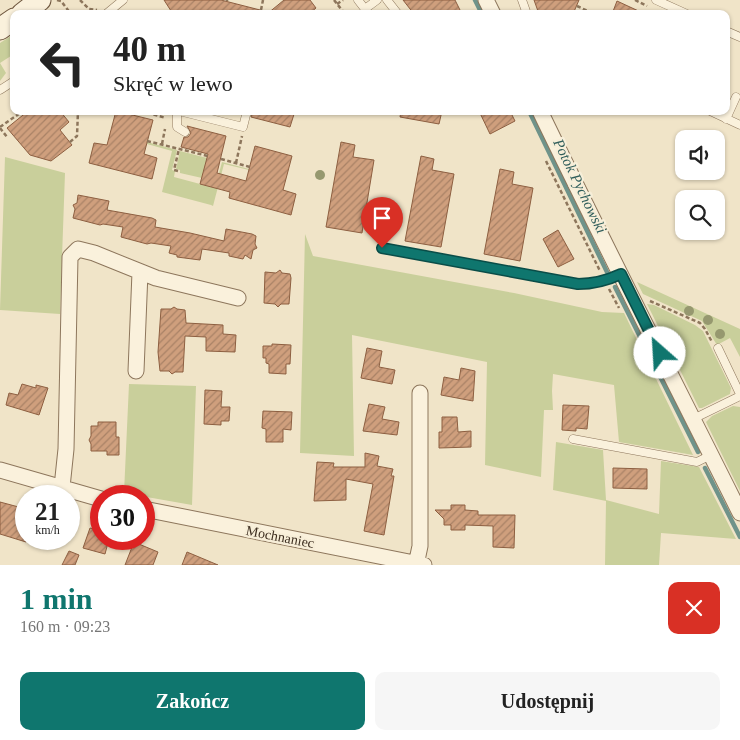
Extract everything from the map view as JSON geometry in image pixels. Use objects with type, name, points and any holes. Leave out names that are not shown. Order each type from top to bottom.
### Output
[{"type":"main road","points":[[27,10],[40,0]]},
{"type":"street","points":[[542,115],[586,208],[740,513]]},
{"type":"street","points":[[62,485],[66,449],[70,257],[78,250],[94,253],[156,278],[238,298]]},
{"type":"street","points":[[136,371],[140,272]]},
{"type":"street","name":"Mochnaniec","points":[[155,511],[419,564],[420,393]]},
{"type":"street","points":[[0,470],[55,485]]},
{"type":"lane","points":[[105,10],[123,0]]},
{"type":"lane","points":[[363,10],[377,0]]},
{"type":"lane","points":[[387,0],[395,10]]},
{"type":"lane","points":[[656,0],[678,10]]},
{"type":"lane","points":[[730,110],[736,97]]},
{"type":"lane","points":[[178,115],[177,128],[185,132]]},
{"type":"lane","points":[[194,115],[243,127],[246,115]]},
{"type":"lane","points":[[718,115],[740,125]]},
{"type":"lane","points":[[726,119],[728,115]]},
{"type":"lane","points":[[382,248],[578,284],[593,284],[606,281],[621,274]]},
{"type":"lane","points":[[693,419],[740,395],[718,348]]},
{"type":"lane","points":[[573,439],[697,462],[711,455]]},
{"type":"path","points":[[55,0],[61,1],[68,10]]},
{"type":"path","points":[[80,0],[92,10],[105,10]]},
{"type":"path","points":[[260,10],[263,0]]},
{"type":"path","points":[[334,0],[342,10]]},
{"type":"path","points":[[337,4],[342,0]]},
{"type":"path","points":[[577,6],[584,10]]},
{"type":"path","points":[[7,137],[0,128],[18,115]]},
{"type":"path","points":[[70,142],[77,136],[78,115]]},
{"type":"path","points":[[156,115],[168,118]]},
{"type":"path","points":[[162,144],[166,127]]},
{"type":"path","points":[[236,163],[243,127]]},
{"type":"path","points":[[147,141],[208,156]]},
{"type":"path","points":[[178,171],[174,170],[179,149]]},
{"type":"path","points":[[221,159],[250,167]]},
{"type":"path","points":[[546,161],[619,308]]},
{"type":"path","points":[[646,299],[700,323],[718,348]]},
{"type":"green space","points":[[10,37],[10,57],[0,63],[0,43]]},
{"type":"green space","points":[[0,63],[6,73],[0,81]]},
{"type":"green space","points":[[147,142],[177,150],[172,170],[175,171],[174,177],[215,188],[222,162],[249,170],[224,164],[213,206],[162,192],[172,151],[147,144]]},
{"type":"green space","points":[[180,151],[207,158],[202,178],[180,173],[180,170],[176,169]]},
{"type":"green space","points":[[5,157],[65,173],[60,314],[0,310]]},
{"type":"green space","points":[[305,234],[313,256],[514,293],[602,312],[624,313],[693,455],[619,442],[614,385],[553,374],[553,410],[544,410],[541,477],[485,465],[487,362],[352,335],[354,456],[300,453]]},
{"type":"green space","points":[[637,282],[740,329],[740,357],[730,338],[717,345],[702,321],[643,294]]},
{"type":"green space","points":[[647,304],[654,305],[695,325],[703,331],[731,388],[730,394],[699,408]]},
{"type":"green space","points":[[129,384],[196,386],[192,505],[155,498],[155,485],[124,485]]},
{"type":"green space","points":[[733,406],[740,407],[740,491],[706,422],[712,416]]},
{"type":"green space","points":[[556,442],[603,450],[606,500],[659,514],[661,461],[699,467],[736,539],[661,533],[659,565],[605,565],[606,501],[553,490]]},
{"type":"building","points":[[164,0],[221,0],[260,10],[170,10]]},
{"type":"building","points":[[284,0],[310,0],[316,8],[314,10],[272,10]]},
{"type":"building","points":[[403,0],[455,0],[460,10],[411,10]]},
{"type":"building","points":[[534,0],[579,0],[575,10],[538,10]]},
{"type":"building","points":[[617,1],[636,10],[614,10]]},
{"type":"building","points":[[23,115],[63,115],[69,122],[60,130],[72,145],[51,161],[30,155],[7,128]]},
{"type":"building","points":[[115,115],[132,115],[153,120],[144,154],[157,158],[152,179],[89,163],[94,143],[107,145]]},
{"type":"building","points":[[251,115],[294,115],[290,127],[251,117]]},
{"type":"building","points":[[400,115],[441,115],[439,124],[400,117]]},
{"type":"building","points":[[481,115],[512,115],[515,121],[490,134]]},
{"type":"building","points":[[187,126],[226,136],[217,173],[246,181],[255,146],[292,156],[283,190],[296,194],[291,215],[229,198],[230,192],[200,184],[208,154],[181,147],[184,137],[188,137],[191,133]]},
{"type":"building","points":[[341,142],[355,145],[353,157],[374,160],[362,233],[326,227]]},
{"type":"building","points":[[421,156],[434,159],[432,170],[454,174],[441,247],[405,241]]},
{"type":"building","points":[[500,169],[514,172],[512,184],[533,188],[520,261],[484,254]]},
{"type":"building","points":[[78,195],[109,201],[107,210],[152,218],[156,220],[155,227],[224,241],[226,229],[252,234],[256,236],[255,244],[257,248],[253,250],[251,259],[245,255],[243,259],[229,256],[229,253],[202,249],[200,260],[177,257],[177,255],[169,253],[171,246],[147,244],[121,237],[123,227],[100,225],[73,218],[75,209],[73,205],[77,203]]},
{"type":"building","points":[[558,230],[574,259],[558,267],[543,239]]},
{"type":"building","points":[[280,270],[282,273],[290,274],[291,278],[289,304],[281,304],[278,307],[275,304],[264,303],[265,272],[276,273]]},
{"type":"building","points":[[174,307],[185,310],[186,323],[223,325],[223,334],[236,335],[235,352],[206,351],[206,337],[185,336],[183,372],[172,374],[169,371],[160,371],[158,352],[161,309],[171,309]]},
{"type":"building","points":[[272,344],[291,345],[290,364],[286,364],[286,374],[269,373],[269,364],[266,363],[266,358],[263,358],[263,346],[272,346]]},
{"type":"building","points":[[367,348],[382,351],[379,367],[395,370],[392,384],[361,378]]},
{"type":"building","points":[[461,368],[475,371],[473,401],[441,395],[444,377],[459,380]]},
{"type":"building","points":[[22,384],[36,388],[36,385],[48,388],[39,415],[6,405],[9,393],[18,395]]},
{"type":"building","points":[[205,390],[222,391],[221,407],[230,407],[229,421],[221,421],[221,425],[204,424]]},
{"type":"building","points":[[369,404],[385,407],[382,419],[399,422],[397,435],[363,431]]},
{"type":"building","points":[[563,405],[589,406],[587,429],[576,428],[576,431],[562,430]]},
{"type":"building","points":[[263,411],[292,412],[291,430],[283,429],[283,442],[266,442],[266,429],[262,428]]},
{"type":"building","points":[[442,417],[457,417],[458,432],[471,431],[471,447],[439,448],[439,432],[442,432]]},
{"type":"building","points":[[98,422],[116,422],[116,437],[119,437],[119,455],[107,455],[107,451],[91,451],[89,440],[91,426],[98,426]]},
{"type":"building","points":[[365,453],[379,456],[377,466],[393,469],[391,476],[394,476],[384,535],[364,531],[373,484],[346,479],[346,500],[314,501],[317,462],[334,463],[333,467],[365,467]]},
{"type":"building","points":[[613,468],[647,469],[647,489],[613,488]]},
{"type":"building","points":[[0,502],[15,506],[15,539],[0,534]]},
{"type":"building","points":[[451,505],[465,505],[465,510],[478,511],[478,515],[515,515],[514,548],[493,547],[493,526],[465,525],[465,530],[451,530],[451,525],[444,525],[444,519],[435,510],[451,510]]},
{"type":"building","points":[[90,528],[90,550],[83,548]]},
{"type":"building","points":[[90,550],[106,550],[105,554]]},
{"type":"building","points":[[131,550],[153,550],[158,552],[153,565],[125,565]]},
{"type":"building","points":[[69,551],[79,555],[75,565],[62,565]]},
{"type":"building","points":[[187,552],[218,565],[182,565]]},
{"type":"waterway","name":"Potok Pychowski","points":[[475,0],[480,10]]},
{"type":"waterway","name":"Potok Pychowski","points":[[531,115],[607,272]]},
{"type":"waterway","name":"Potok Pychowski","points":[[615,287],[698,452]]},
{"type":"waterway","name":"Potok Pychowski","points":[[705,468],[740,537]]},
{"type":"route","points":[[382,248],[578,284],[608,281],[621,274],[660,353]]}]
